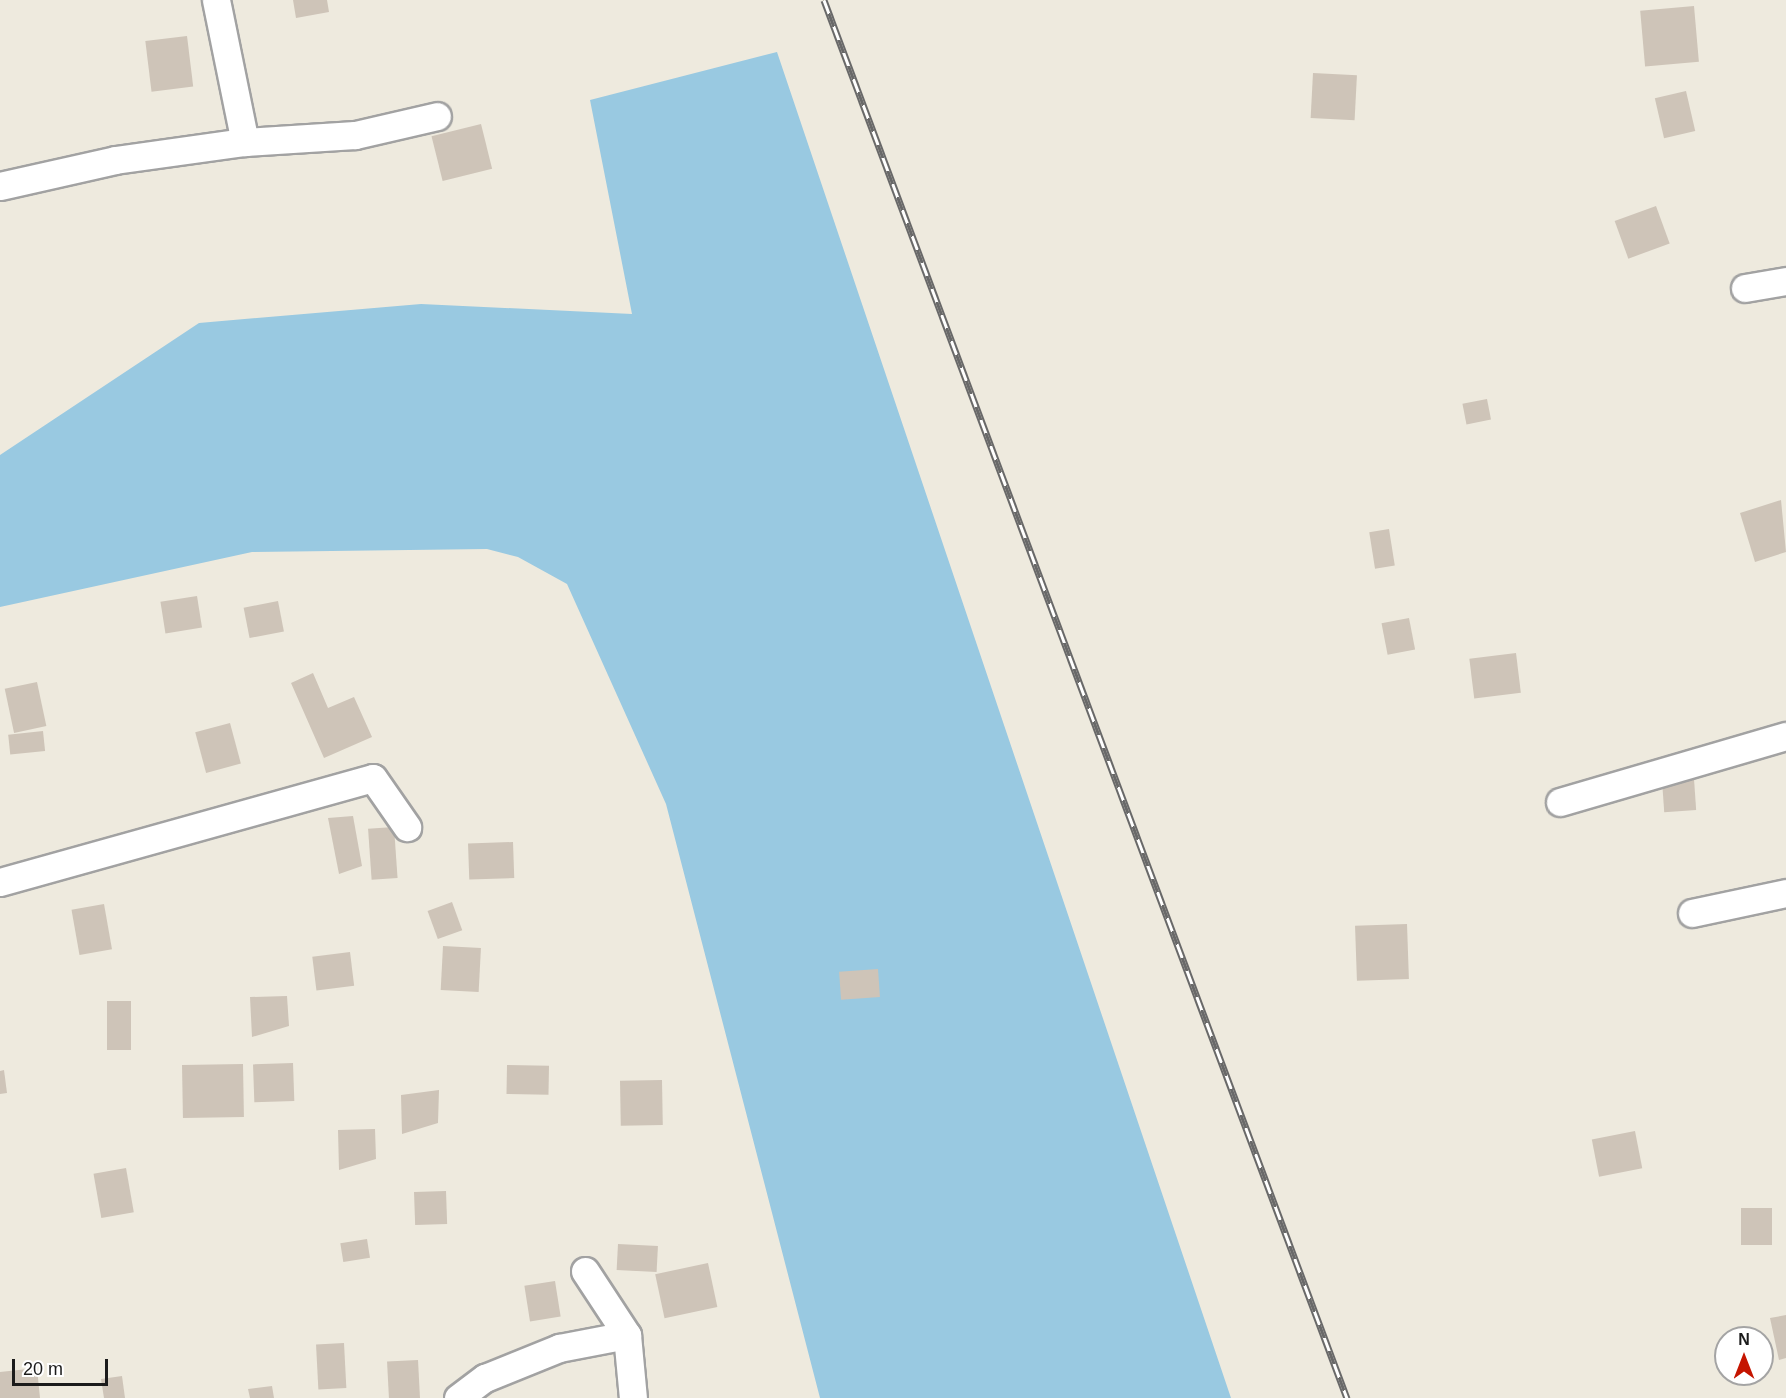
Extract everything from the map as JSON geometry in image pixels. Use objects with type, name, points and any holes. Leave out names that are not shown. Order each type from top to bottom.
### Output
[{"type":"street","points":[[216,0],[245,142]]},
{"type":"street","points":[[0,186],[115,160],[245,142],[355,135],[437,116]]},
{"type":"street","points":[[1745,288],[1786,280]]},
{"type":"street","points":[[1560,802],[1786,736]]},
{"type":"street","points":[[0,882],[373,778],[406,827]]},
{"type":"street","points":[[1692,913],[1786,893]]},
{"type":"street","points":[[585,1271],[627,1335],[633,1398]]},
{"type":"street","points":[[458,1398],[485,1378],[559,1348],[627,1335]]},
{"type":"water","points":[[777,52],[1231,1398],[820,1398],[666,804],[567,584],[518,557],[487,549],[252,552],[0,607],[0,455],[199,323],[421,304],[632,314],[590,100]]},
{"type":"building","points":[[293,0],[327,0],[329,12],[296,18]]},
{"type":"building","points":[[1694,6],[1699,62],[1645,66],[1640,11]]},
{"type":"building","points":[[187,36],[193,87],[152,92],[145,41]]},
{"type":"building","points":[[1313,73],[1357,75],[1355,120],[1311,118]]},
{"type":"building","points":[[1686,91],[1695,131],[1664,138],[1655,98]]},
{"type":"building","points":[[481,124],[492,169],[443,181],[432,136]]},
{"type":"building","points":[[1656,206],[1670,244],[1628,259],[1615,221]]},
{"type":"building","points":[[1487,399],[1491,420],[1466,424],[1462,404]]},
{"type":"building","points":[[1781,500],[1786,552],[1755,562],[1740,513]]},
{"type":"building","points":[[1389,529],[1395,566],[1375,569],[1369,532]]},
{"type":"building","points":[[197,596],[202,628],[165,633],[160,602]]},
{"type":"building","points":[[278,601],[284,631],[250,638],[244,608]]},
{"type":"building","points":[[1409,618],[1415,649],[1388,655],[1382,623]]},
{"type":"building","points":[[1516,653],[1521,693],[1474,698],[1469,659]]},
{"type":"building","points":[[313,673],[328,708],[354,697],[372,737],[324,758],[291,683]]},
{"type":"building","points":[[37,682],[46,726],[14,733],[5,689]]},
{"type":"building","points":[[230,723],[241,764],[206,773],[195,732]]},
{"type":"building","points":[[43,731],[45,751],[10,755],[8,735]]},
{"type":"building","points":[[1694,779],[1696,810],[1664,812],[1662,781]]},
{"type":"building","points":[[353,816],[362,866],[339,874],[328,818]]},
{"type":"building","points":[[394,827],[398,878],[372,880],[368,829]]},
{"type":"building","points":[[513,842],[514,878],[469,880],[468,844]]},
{"type":"building","points":[[452,902],[462,930],[438,939],[428,911]]},
{"type":"building","points":[[104,904],[112,949],[79,955],[72,910]]},
{"type":"building","points":[[1407,924],[1409,979],[1357,981],[1355,926]]},
{"type":"building","points":[[443,946],[481,948],[479,992],[441,990]]},
{"type":"building","points":[[350,952],[354,986],[316,990],[312,957]]},
{"type":"building","points":[[878,969],[880,997],[841,1000],[839,972]]},
{"type":"building","points":[[287,996],[289,1026],[252,1037],[250,997]]},
{"type":"building","points":[[107,1001],[131,1001],[131,1050],[107,1050]]},
{"type":"building","points":[[293,1063],[294,1101],[254,1102],[253,1064]]},
{"type":"building","points":[[243,1064],[244,1117],[183,1118],[182,1065]]},
{"type":"building","points":[[507,1065],[549,1066],[548,1095],[506,1094]]},
{"type":"building","points":[[4,1070],[7,1093],[0,1094],[0,1071]]},
{"type":"building","points":[[662,1080],[663,1125],[621,1126],[620,1081]]},
{"type":"building","points":[[439,1090],[438,1123],[402,1134],[401,1095]]},
{"type":"building","points":[[375,1129],[376,1159],[339,1170],[338,1130]]},
{"type":"building","points":[[1635,1131],[1642,1168],[1599,1177],[1592,1139]]},
{"type":"building","points":[[126,1168],[134,1212],[101,1218],[94,1174]]},
{"type":"building","points":[[446,1191],[447,1224],[415,1225],[414,1192]]},
{"type":"building","points":[[1741,1208],[1772,1208],[1772,1245],[1741,1245]]},
{"type":"building","points":[[367,1239],[370,1258],[343,1262],[340,1243]]},
{"type":"building","points":[[618,1244],[658,1246],[657,1272],[617,1270]]},
{"type":"building","points":[[708,1263],[717,1307],[665,1318],[655,1274]]},
{"type":"building","points":[[555,1281],[561,1317],[530,1321],[524,1286]]},
{"type":"building","points":[[1786,1315],[1786,1358],[1779,1360],[1774,1326],[1772,1326],[1770,1318]]},
{"type":"building","points":[[344,1343],[346,1388],[318,1389],[316,1344]]},
{"type":"building","points":[[418,1360],[420,1398],[389,1398],[387,1362]]},
{"type":"building","points":[[37,1368],[40,1398],[0,1398],[0,1372]]},
{"type":"building","points":[[122,1376],[125,1398],[104,1398],[101,1379]]},
{"type":"building","points":[[272,1386],[274,1398],[250,1398],[248,1389]]},
{"type":"railway","points":[[824,0],[1347,1398]]}]
